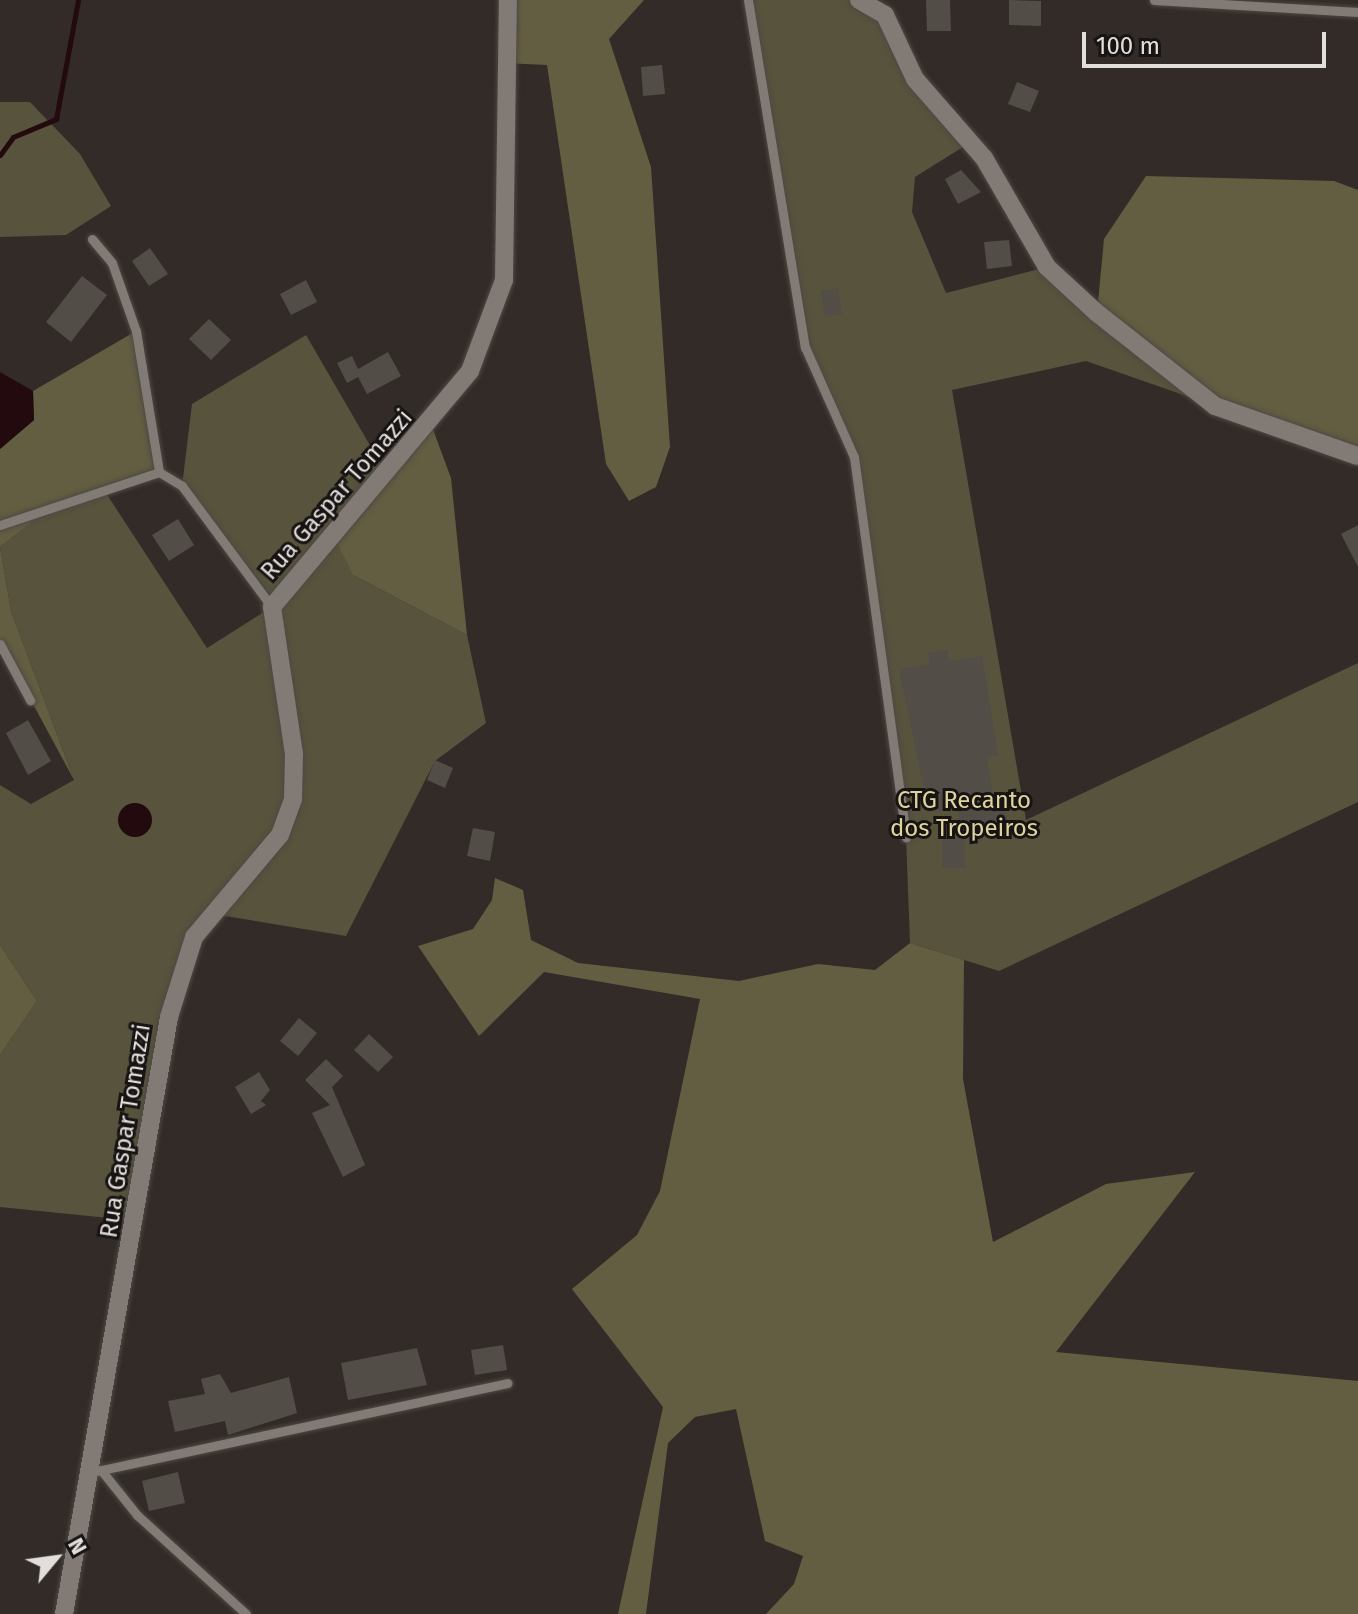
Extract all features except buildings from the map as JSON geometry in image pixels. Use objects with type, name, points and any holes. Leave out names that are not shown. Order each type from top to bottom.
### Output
[{"type":"street","name":"Rua Gaspar Tomazzi","points":[[64,1614],[139,1216],[169,1017],[194,937],[280,835],[293,799],[294,754],[272,607],[431,424],[470,371],[504,280],[502,63],[508,0]]},
{"type":"street","points":[[859,0],[885,15],[915,79],[984,158],[1047,267],[1097,313],[1215,406],[1358,456]]},
{"type":"lane","points":[[748,0],[805,347],[854,457],[906,837]]},
{"type":"lane","points":[[1154,0],[1358,12]]},
{"type":"lane","points":[[92,239],[112,263],[136,331],[159,472],[182,486],[272,607]]},
{"type":"lane","points":[[0,525],[159,472]]},
{"type":"lane","points":[[0,644],[30,700]]},
{"type":"lane","points":[[93,1472],[507,1383]]},
{"type":"lane","points":[[93,1472],[246,1614]]},
{"type":"green space","name":"CTG Recanto dos Tropeiros","points":[[748,0],[859,0],[885,15],[915,79],[971,142],[915,177],[912,212],[946,293],[1047,267],[1215,406],[1086,361],[952,390],[1026,820],[1358,663],[1358,802],[999,971],[910,943],[906,837],[854,457],[805,347]]},
{"type":"green space","points":[[0,102],[30,102],[80,154],[111,206],[66,235],[0,237]]},
{"type":"green space","points":[[306,335],[386,473],[353,575],[467,635],[486,723],[435,761],[346,936],[213,914],[186,959],[138,1221],[0,1207],[0,1055],[37,1001],[0,945],[0,785],[31,804],[74,780],[11,611],[0,547],[40,516],[104,490],[207,648],[272,607],[182,486],[192,404]]},
{"type":"shaded area","points":[[508,0],[644,0],[609,39],[651,167],[670,447],[656,487],[629,501],[606,464],[547,65],[502,63]]},
{"type":"shaded area","points":[[1146,176],[1334,181],[1358,190],[1358,456],[1215,406],[1097,313],[1104,239]]},
{"type":"shaded area","points":[[136,331],[159,472],[40,516],[0,547],[0,449],[34,420],[33,391]]},
{"type":"shaded area","points":[[0,372],[33,391],[34,420],[0,449]]},
{"type":"shaded area","points":[[431,424],[451,478],[467,635],[353,575],[332,532]]},
{"type":"shaded area","points":[[0,547],[11,611],[74,780],[0,643]]},
{"type":"shaded area","points":[[135,803],[147,808],[152,820],[147,832],[135,837],[123,832],[118,820],[123,808]]},
{"type":"shaded area","points":[[495,878],[523,890],[531,940],[578,963],[739,981],[818,964],[875,970],[910,943],[964,960],[963,1079],[993,1242],[1106,1184],[1195,1172],[1056,1352],[1358,1381],[1358,1614],[766,1614],[794,1584],[803,1556],[765,1541],[736,1409],[695,1417],[668,1443],[646,1614],[618,1614],[663,1407],[572,1289],[637,1235],[660,1191],[700,999],[544,972],[479,1036],[418,946],[473,929],[492,900]]},
{"type":"shaded area","points":[[0,945],[37,1001],[0,1055]]},
{"type":"waterway","points":[[0,155],[13,137],[56,119],[78,0]]}]
